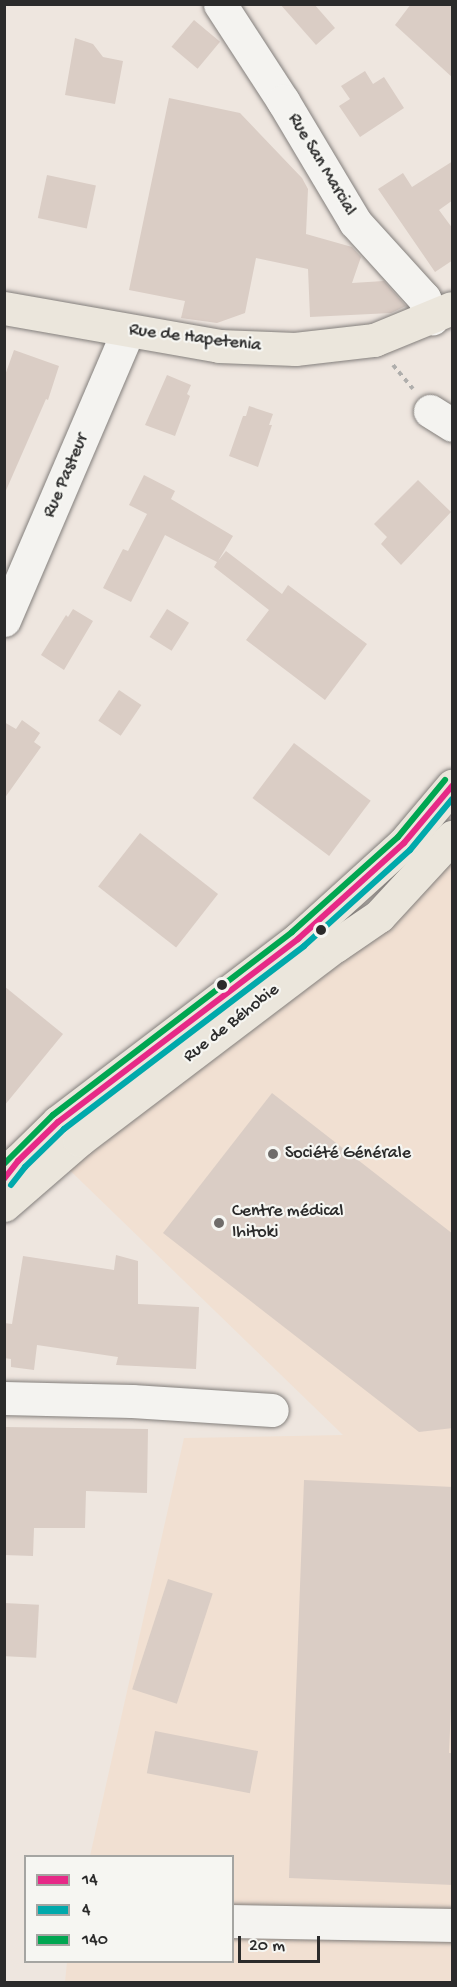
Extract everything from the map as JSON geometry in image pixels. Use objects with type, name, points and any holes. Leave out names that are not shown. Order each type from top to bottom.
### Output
[{"type":"main road","name":"Rue de Hapetenia","points":[[4,308],[219,346],[295,350],[384,337],[442,313]]},
{"type":"main road","name":"Rue de Béhobie","points":[[4,1180],[18,1161],[58,1122],[182,1029],[312,926],[405,843],[453,786]]},
{"type":"main road","name":"Rue de Béhobie","points":[[4,1205],[80,1140],[335,946],[379,916],[453,837]]},
{"type":"street","name":"Rue San Marcial","points":[[220,4],[283,101],[355,222],[424,298],[442,313]]},
{"type":"street","name":"Rue Pasteur","points":[[4,620],[128,331]]},
{"type":"street","points":[[4,1398],[156,1402],[273,1410]]},
{"type":"street","points":[[234,1921],[453,1925]]},
{"type":"path","points":[[384,337],[390,361],[441,418]]},
{"type":"shaded area","points":[[452,835],[452,1982],[65,1982],[67,1963],[234,1963],[234,1855],[90,1855],[184,1438],[343,1435],[52,1153],[411,872]]},
{"type":"building","points":[[280,4],[314,4],[335,28],[316,45]]},
{"type":"building","points":[[411,4],[453,4],[453,78],[395,25]]},
{"type":"building","points":[[194,20],[220,42],[198,69],[172,47]]},
{"type":"building","points":[[75,38],[93,44],[103,57],[123,61],[115,104],[65,95]]},
{"type":"building","points":[[365,71],[373,84],[384,77],[404,108],[360,137],[339,106],[350,99],[341,86]]},
{"type":"building","points":[[169,98],[240,113],[302,178],[308,189],[306,234],[352,247],[361,257],[352,283],[384,281],[406,306],[391,313],[310,317],[308,269],[256,258],[245,313],[217,323],[181,318],[185,301],[129,290]]},
{"type":"building","points":[[453,161],[453,200],[439,210],[453,229],[453,260],[435,272],[378,189],[403,173],[412,187]]},
{"type":"building","points":[[47,175],[96,185],[87,228],[38,218]]},
{"type":"building","points":[[14,350],[59,366],[48,400],[46,399],[4,495],[4,378]]},
{"type":"building","points":[[167,375],[191,385],[187,394],[190,396],[175,436],[145,425]]},
{"type":"building","points":[[249,406],[273,414],[269,425],[272,425],[258,467],[229,456],[243,416],[246,416]]},
{"type":"building","points":[[144,475],[175,491],[171,499],[233,536],[218,561],[226,551],[282,594],[288,585],[367,644],[325,700],[246,640],[269,610],[214,567],[217,562],[165,535],[131,602],[103,588],[123,549],[128,551],[147,514],[129,505]]},
{"type":"building","points":[[418,480],[451,512],[401,565],[381,544],[387,537],[374,524]]},
{"type":"building","points":[[73,609],[93,621],[64,670],[41,655],[66,615],[68,617]]},
{"type":"building","points":[[167,609],[189,623],[172,651],[150,637]]},
{"type":"building","points":[[119,690],[141,705],[121,736],[98,721]]},
{"type":"building","points":[[22,720],[40,733],[34,742],[41,747],[4,799],[4,722],[16,729]]},
{"type":"building","points":[[294,743],[371,801],[329,856],[252,798]]},
{"type":"building","points":[[140,833],[218,894],[176,948],[98,887]]},
{"type":"building","points":[[4,986],[63,1034],[4,1106]]},
{"type":"building","points":[[272,1093],[453,1234],[453,1428],[419,1432],[163,1233]]},
{"type":"building","points":[[116,1255],[138,1261],[138,1304],[199,1307],[196,1369],[116,1365],[118,1357],[37,1345],[34,1370],[11,1367],[11,1359],[4,1358],[4,1323],[12,1324],[23,1256],[114,1270]]},
{"type":"building","points":[[4,1427],[148,1429],[147,1493],[86,1491],[85,1528],[34,1528],[33,1556],[4,1555]]},
{"type":"building","points":[[304,1480],[453,1487],[453,1663],[449,1753],[453,1753],[453,1885],[289,1878]]},
{"type":"building","points":[[168,1579],[213,1594],[177,1704],[132,1689]]},
{"type":"building","points":[[4,1603],[39,1605],[36,1658],[4,1656]]},
{"type":"building","points":[[155,1731],[258,1751],[250,1793],[147,1773]]},
{"type":"transit line","name":"140","points":[[4,1164],[53,1115],[292,932],[398,837],[445,780]]},
{"type":"transit line","name":"14","points":[[4,1179],[18,1161],[58,1122],[298,939],[404,843],[452,786]]},
{"type":"transit line","name":"4","points":[[11,1185],[25,1167],[64,1129],[304,946],[410,850],[452,799]]},
{"type":"place","name":"Société Générale","points":[[273,1154]]},
{"type":"place","name":"Centre médical Ihitoki","points":[[219,1223]]}]
